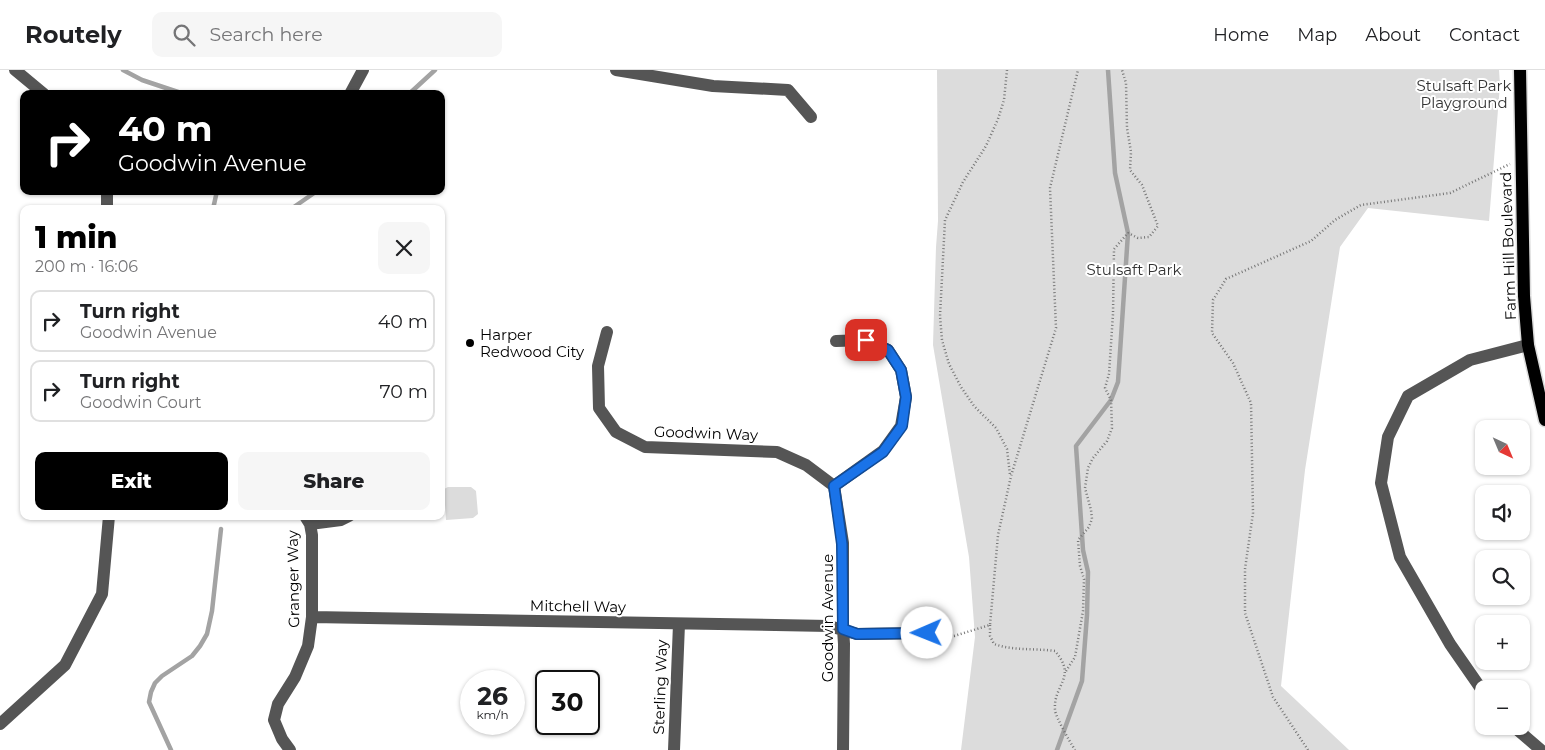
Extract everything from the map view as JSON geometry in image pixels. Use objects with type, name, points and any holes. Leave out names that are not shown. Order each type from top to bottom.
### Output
[{"type":"main road","name":"Farm Hill Boulevard","points":[[1520,70],[1524,296],[1528,345],[1545,420]]},
{"type":"street","points":[[15,70],[24,75],[40,90]]},
{"type":"street","points":[[352,90],[363,70]]},
{"type":"street","points":[[616,70],[713,86],[788,90],[811,117]]},
{"type":"street","name":"Goodwin Way","points":[[606,332],[598,366],[599,408],[616,432],[645,447],[777,452],[806,464],[834,486]]},
{"type":"street","points":[[834,486],[883,452],[902,426],[906,397],[901,370],[888,350],[866,340],[836,341]]},
{"type":"street","points":[[1475,680],[1450,644],[1400,558],[1381,483],[1388,437],[1408,396],[1470,360],[1528,345]]},
{"type":"street","name":"Goodwin Avenue","points":[[834,486],[842,544],[844,644],[843,750]]},
{"type":"street","points":[[0,724],[65,666],[102,594],[110,520]]},
{"type":"street","points":[[307,520],[341,520]]},
{"type":"street","name":"Granger Way","points":[[290,750],[282,739],[274,720],[278,704],[295,677],[308,646],[312,617],[312,535],[307,520]]},
{"type":"street","name":"Mitchell Way","points":[[312,617],[829,626],[857,634],[927,633]]},
{"type":"street","name":"Sterling Way","points":[[674,750],[678,624]]},
{"type":"street","points":[[1524,735],[1541,750]]},
{"type":"path","points":[[1006,70],[1004,100],[998,119],[986,146],[963,182],[945,220],[940,316],[942,340],[949,364],[974,406],[996,428],[1007,449],[1010,476]]},
{"type":"path","points":[[1066,671],[1062,659],[1055,651],[1025,648],[1014,649],[994,644],[990,636],[990,625],[998,535],[1010,476],[1056,328],[1050,188],[1078,70]]},
{"type":"path","points":[[1075,750],[1055,711],[1057,698],[1066,671],[1075,657],[1083,611],[1084,580],[1080,566],[1078,540],[1089,527],[1092,519],[1092,510],[1085,488],[1088,468],[1093,458],[1107,441],[1112,428],[1111,400],[1105,388],[1109,374],[1114,314],[1114,249],[1128,234],[1138,238],[1149,237],[1158,226],[1142,185],[1130,170],[1131,152],[1127,128],[1126,82],[1122,70]]},
{"type":"path","points":[[1308,750],[1273,697],[1246,613],[1246,570],[1253,513],[1252,403],[1233,363],[1212,333],[1213,300],[1226,279],[1311,241],[1335,220],[1361,205],[1450,193],[1522,157]]},
{"type":"path","points":[[927,633],[954,636],[990,625]]},
{"type":"green space","name":"Stulsaft Park","points":[[937,70],[1499,70],[1500,85],[1489,221],[1368,208],[1340,247],[1305,470],[1281,686],[1349,750],[961,750],[975,637],[969,557],[933,345],[938,221]]},
{"type":"green space","points":[[471,487],[476,491],[478,514],[473,518],[446,520],[445,488]]},
{"type":"waterway","points":[[123,70],[142,80],[172,90]]},
{"type":"waterway","points":[[413,90],[435,70]]},
{"type":"waterway","points":[[1057,750],[1082,681],[1087,615],[1088,572],[1083,550],[1076,446],[1111,400],[1118,382],[1128,233],[1115,173],[1108,70]]},
{"type":"waterway","points":[[214,205],[216,195]]},
{"type":"waterway","points":[[297,205],[311,195]]},
{"type":"waterway","points":[[171,750],[149,702],[151,692],[155,683],[162,676],[192,656],[207,634],[212,611],[221,529]]},
{"type":"place","name":"Harper Redwood City","points":[[470,343]]},
{"type":"route","points":[[866,340],[888,350],[901,370],[906,397],[902,426],[883,452],[834,486],[842,544],[843,629],[857,634],[927,633]]},
{"type":"park label","name":"Stulsaft Park Playground","points":[[1464,94]]}]
